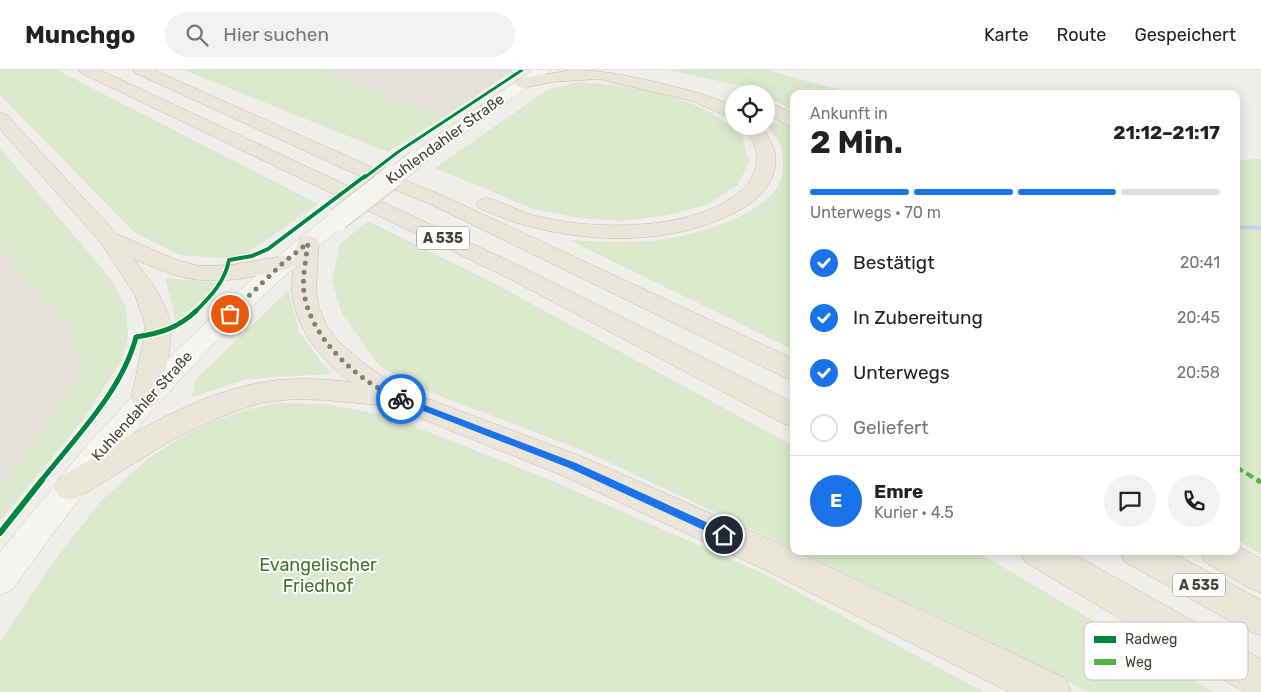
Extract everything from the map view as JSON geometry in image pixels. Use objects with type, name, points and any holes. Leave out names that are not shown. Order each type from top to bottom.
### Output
[{"type":"highway","name":"A 535","points":[[87,70],[516,273],[790,414]]},
{"type":"highway","name":"A 535","points":[[141,70],[360,169],[465,213],[790,368]]},
{"type":"highway","points":[[580,70],[694,96],[725,109]]},
{"type":"highway","points":[[635,70],[720,90]]},
{"type":"highway","points":[[523,84],[552,77],[600,74]]},
{"type":"highway","points":[[775,111],[790,120]]},
{"type":"highway","points":[[0,118],[109,239],[147,295],[157,321],[158,334],[145,400]]},
{"type":"highway","points":[[360,169],[422,178],[519,218],[566,227],[626,232],[657,229],[712,216],[733,206],[761,180],[767,166],[763,140],[758,135]]},
{"type":"highway","points":[[109,239],[164,262],[198,273],[226,272],[283,263]]},
{"type":"highway","points":[[308,243],[304,291],[307,308],[315,328],[329,347],[356,372],[392,396],[572,466],[775,558],[1051,692]]},
{"type":"highway","points":[[70,488],[169,427],[206,409],[262,393],[308,389],[392,396]]},
{"type":"highway","points":[[1044,555],[1160,622]]},
{"type":"highway","name":"A 535","points":[[1144,555],[1261,619]]},
{"type":"highway","points":[[1224,555],[1261,577]]},
{"type":"highway","points":[[1248,673],[1261,680]]},
{"type":"main road","name":"Kuhlendahler Straße","points":[[0,579],[70,488],[145,400],[203,339],[283,263],[338,218],[416,159],[542,70]]},
{"type":"shaded area","points":[[324,70],[514,70],[445,116],[337,78]]},
{"type":"shaded area","points":[[0,242],[21,276],[71,328],[82,370],[0,489]]},
{"type":"green space","points":[[0,70],[57,70],[318,204],[246,254],[222,258],[180,255],[134,232],[0,95]]},
{"type":"green space","points":[[184,70],[324,70],[337,78],[445,116],[388,152]]},
{"type":"green space","points":[[668,70],[767,70],[840,90],[790,90],[790,109],[775,101],[775,85],[737,85]]},
{"type":"green space","points":[[577,82],[625,87],[687,102],[712,113],[725,122],[725,135],[742,135],[749,162],[738,185],[706,205],[667,215],[624,221],[578,218],[534,209],[435,168],[547,90]]},
{"type":"green space","points":[[785,122],[790,127],[790,348],[569,240],[619,242],[664,239],[702,231],[740,217],[770,196],[779,184],[782,176],[783,159],[778,140],[774,135],[775,123]]},
{"type":"green space","points":[[0,148],[110,278],[126,306],[128,335],[122,360],[82,421],[0,521],[0,489],[82,370],[71,328],[21,276],[0,242]]},
{"type":"green space","points":[[1261,159],[1261,554],[1240,541],[1240,160]]},
{"type":"green space","points":[[368,221],[499,286],[790,444],[790,547],[582,450],[419,388],[380,366],[342,314],[332,281],[340,244]]},
{"type":"green space","points":[[165,278],[220,283],[175,323]]},
{"type":"green space","points":[[288,291],[299,332],[331,374],[247,379],[192,397],[196,379]]},
{"type":"green space","name":"Evangelischer Friedhof","points":[[276,403],[326,404],[388,416],[557,483],[766,575],[984,692],[0,692],[0,642],[52,564],[100,502],[149,458],[177,440],[211,422],[249,409]]},
{"type":"green space","points":[[806,555],[983,555],[1095,622],[1084,622],[1084,680],[1193,680],[1213,692],[1087,692],[1042,667]]},
{"type":"waterway","points":[[1240,227],[1261,228]]},
{"type":"marked path","points":[[1240,469],[1261,482]]},
{"type":"cycle path","points":[[0,533],[113,389],[132,352],[136,337],[165,332],[188,319],[218,287],[227,270],[229,260],[252,256],[268,249],[398,152],[522,70]]},
{"type":"way so far","points":[[230,314],[283,263],[308,243],[304,291],[307,308],[315,328],[329,347],[356,372],[392,396],[401,399]]},
{"type":"route","points":[[401,399],[572,466],[724,535]]}]
